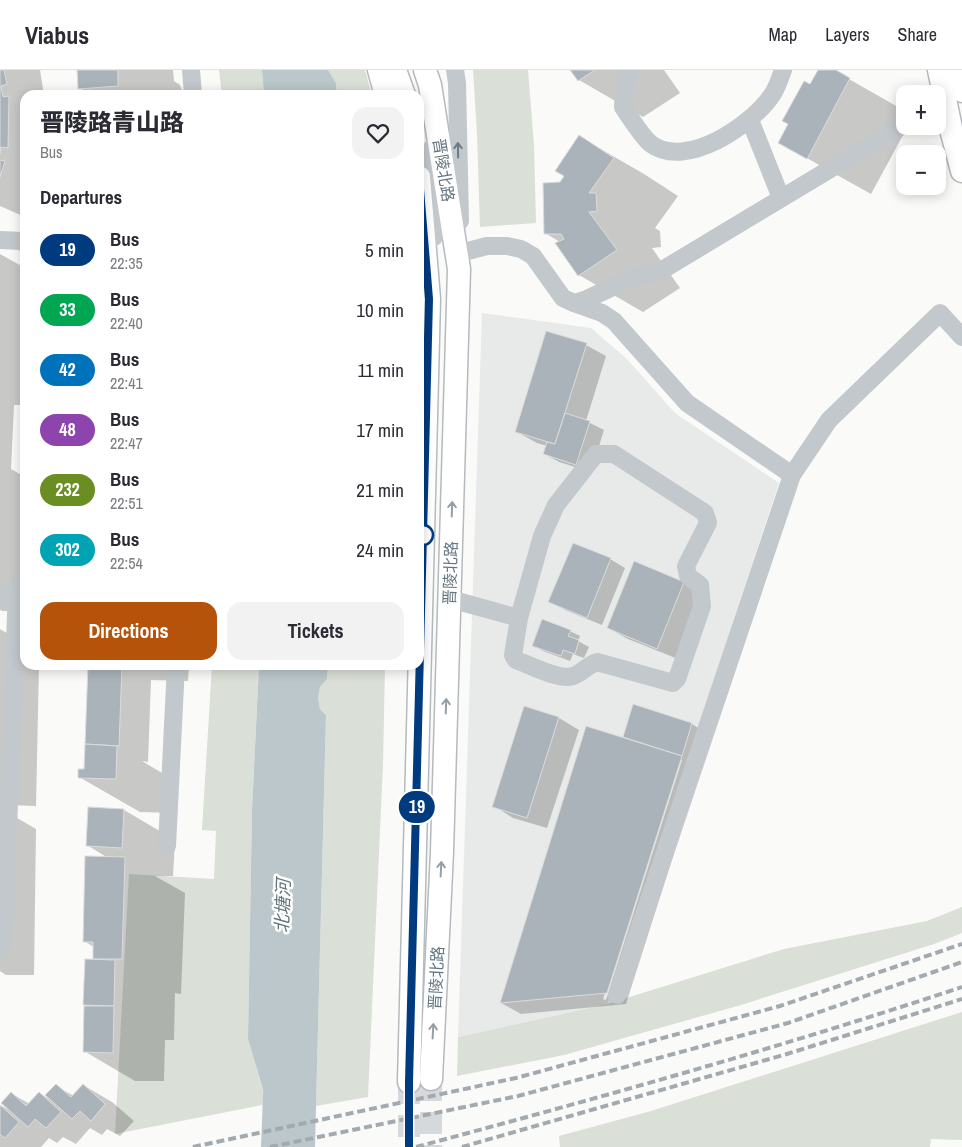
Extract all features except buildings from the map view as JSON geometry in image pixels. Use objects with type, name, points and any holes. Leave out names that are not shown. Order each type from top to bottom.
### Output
[{"type":"main road","points":[[380,70],[385,90]]},
{"type":"main road","points":[[395,70],[402,90]]},
{"type":"main road","points":[[939,70],[948,101],[962,171]]},
{"type":"main road","points":[[948,101],[958,70]]},
{"type":"main road","name":"晋陵北路","points":[[428,75],[459,261],[442,852],[431,1080]]},
{"type":"main road","name":"晋陵北路","points":[[424,238],[429,299],[424,482]]},
{"type":"main road","points":[[424,394],[426,402]]},
{"type":"main road","name":"晋陵北路","points":[[409,1082],[419,670]]},
{"type":"street","points":[[191,70],[193,90]]},
{"type":"street","points":[[455,70],[459,261],[487,246],[506,246],[521,249],[533,256],[562,298],[602,313],[614,321],[687,403],[792,475]]},
{"type":"street","points":[[628,70],[623,107],[650,144],[669,153],[689,152],[713,144],[750,120],[772,95],[783,70]]},
{"type":"street","points":[[428,75],[434,238],[429,299]]},
{"type":"street","points":[[750,120],[781,198]]},
{"type":"street","points":[[574,302],[587,299],[634,277],[659,272],[896,129]]},
{"type":"street","points":[[0,240],[20,241]]},
{"type":"street","points":[[617,995],[792,475],[829,420],[940,313],[962,337]]},
{"type":"street","points":[[596,454],[614,454],[705,513],[708,523],[686,566],[688,576],[700,585],[702,606],[677,679],[673,683],[597,662],[574,676],[564,678],[516,660],[513,655],[519,618],[542,536],[556,505],[596,454]]},
{"type":"street","points":[[0,950],[4,938],[17,588],[20,582]]},
{"type":"street","points":[[0,601],[17,588]]},
{"type":"street","points":[[450,600],[519,618]]},
{"type":"street","points":[[167,846],[176,670]]},
{"type":"shaded area","points":[[219,70],[262,70],[264,90],[221,90]]},
{"type":"shaded area","points":[[328,70],[365,70],[371,90],[337,90],[336,83]]},
{"type":"shaded area","points":[[473,70],[528,70],[534,145],[536,223],[480,227]]},
{"type":"shaded area","points":[[482,313],[591,328],[627,359],[675,413],[779,483],[607,1004],[458,1037]]},
{"type":"shaded area","points":[[212,670],[259,670],[252,810],[248,1039],[267,1104],[115,1134],[129,874],[214,879],[216,831],[202,830]]},
{"type":"shaded area","points":[[328,670],[385,670],[383,764],[368,1097],[316,1106],[326,715],[320,709],[318,698],[320,687],[327,679]]},
{"type":"shaded area","points":[[962,907],[962,933],[934,944],[741,1005],[564,1055],[457,1076],[458,1037],[607,1004],[784,949],[927,921]]},
{"type":"shaded area","points":[[962,1012],[962,1140],[931,1139],[930,1147],[560,1147],[559,1136],[651,1111]]},
{"type":"water","points":[[262,70],[328,70],[336,83],[337,90],[264,90]]},
{"type":"water","points":[[259,670],[328,670],[327,679],[320,687],[318,698],[320,709],[326,715],[315,1147],[280,1147],[248,1039],[252,810]]},
{"type":"waterway","name":"北塘河","points":[[276,1147],[278,1095]]},
{"type":"tunnel","points":[[431,1079],[431,1147]]},
{"type":"tunnel","points":[[409,1082],[409,1147]]},
{"type":"railway","points":[[193,1147],[516,1078],[780,1006],[962,944]]},
{"type":"railway","points":[[270,1147],[518,1096],[788,1023],[962,962]]},
{"type":"railway","points":[[416,1147],[690,1071],[962,987]]},
{"type":"railway","points":[[462,1147],[787,1054],[962,999]]},
{"type":"bus line","name":"19","points":[[424,232],[429,299],[424,511]]},
{"type":"bus line","name":"19","points":[[409,1147],[409,1082],[420,670]]}]
